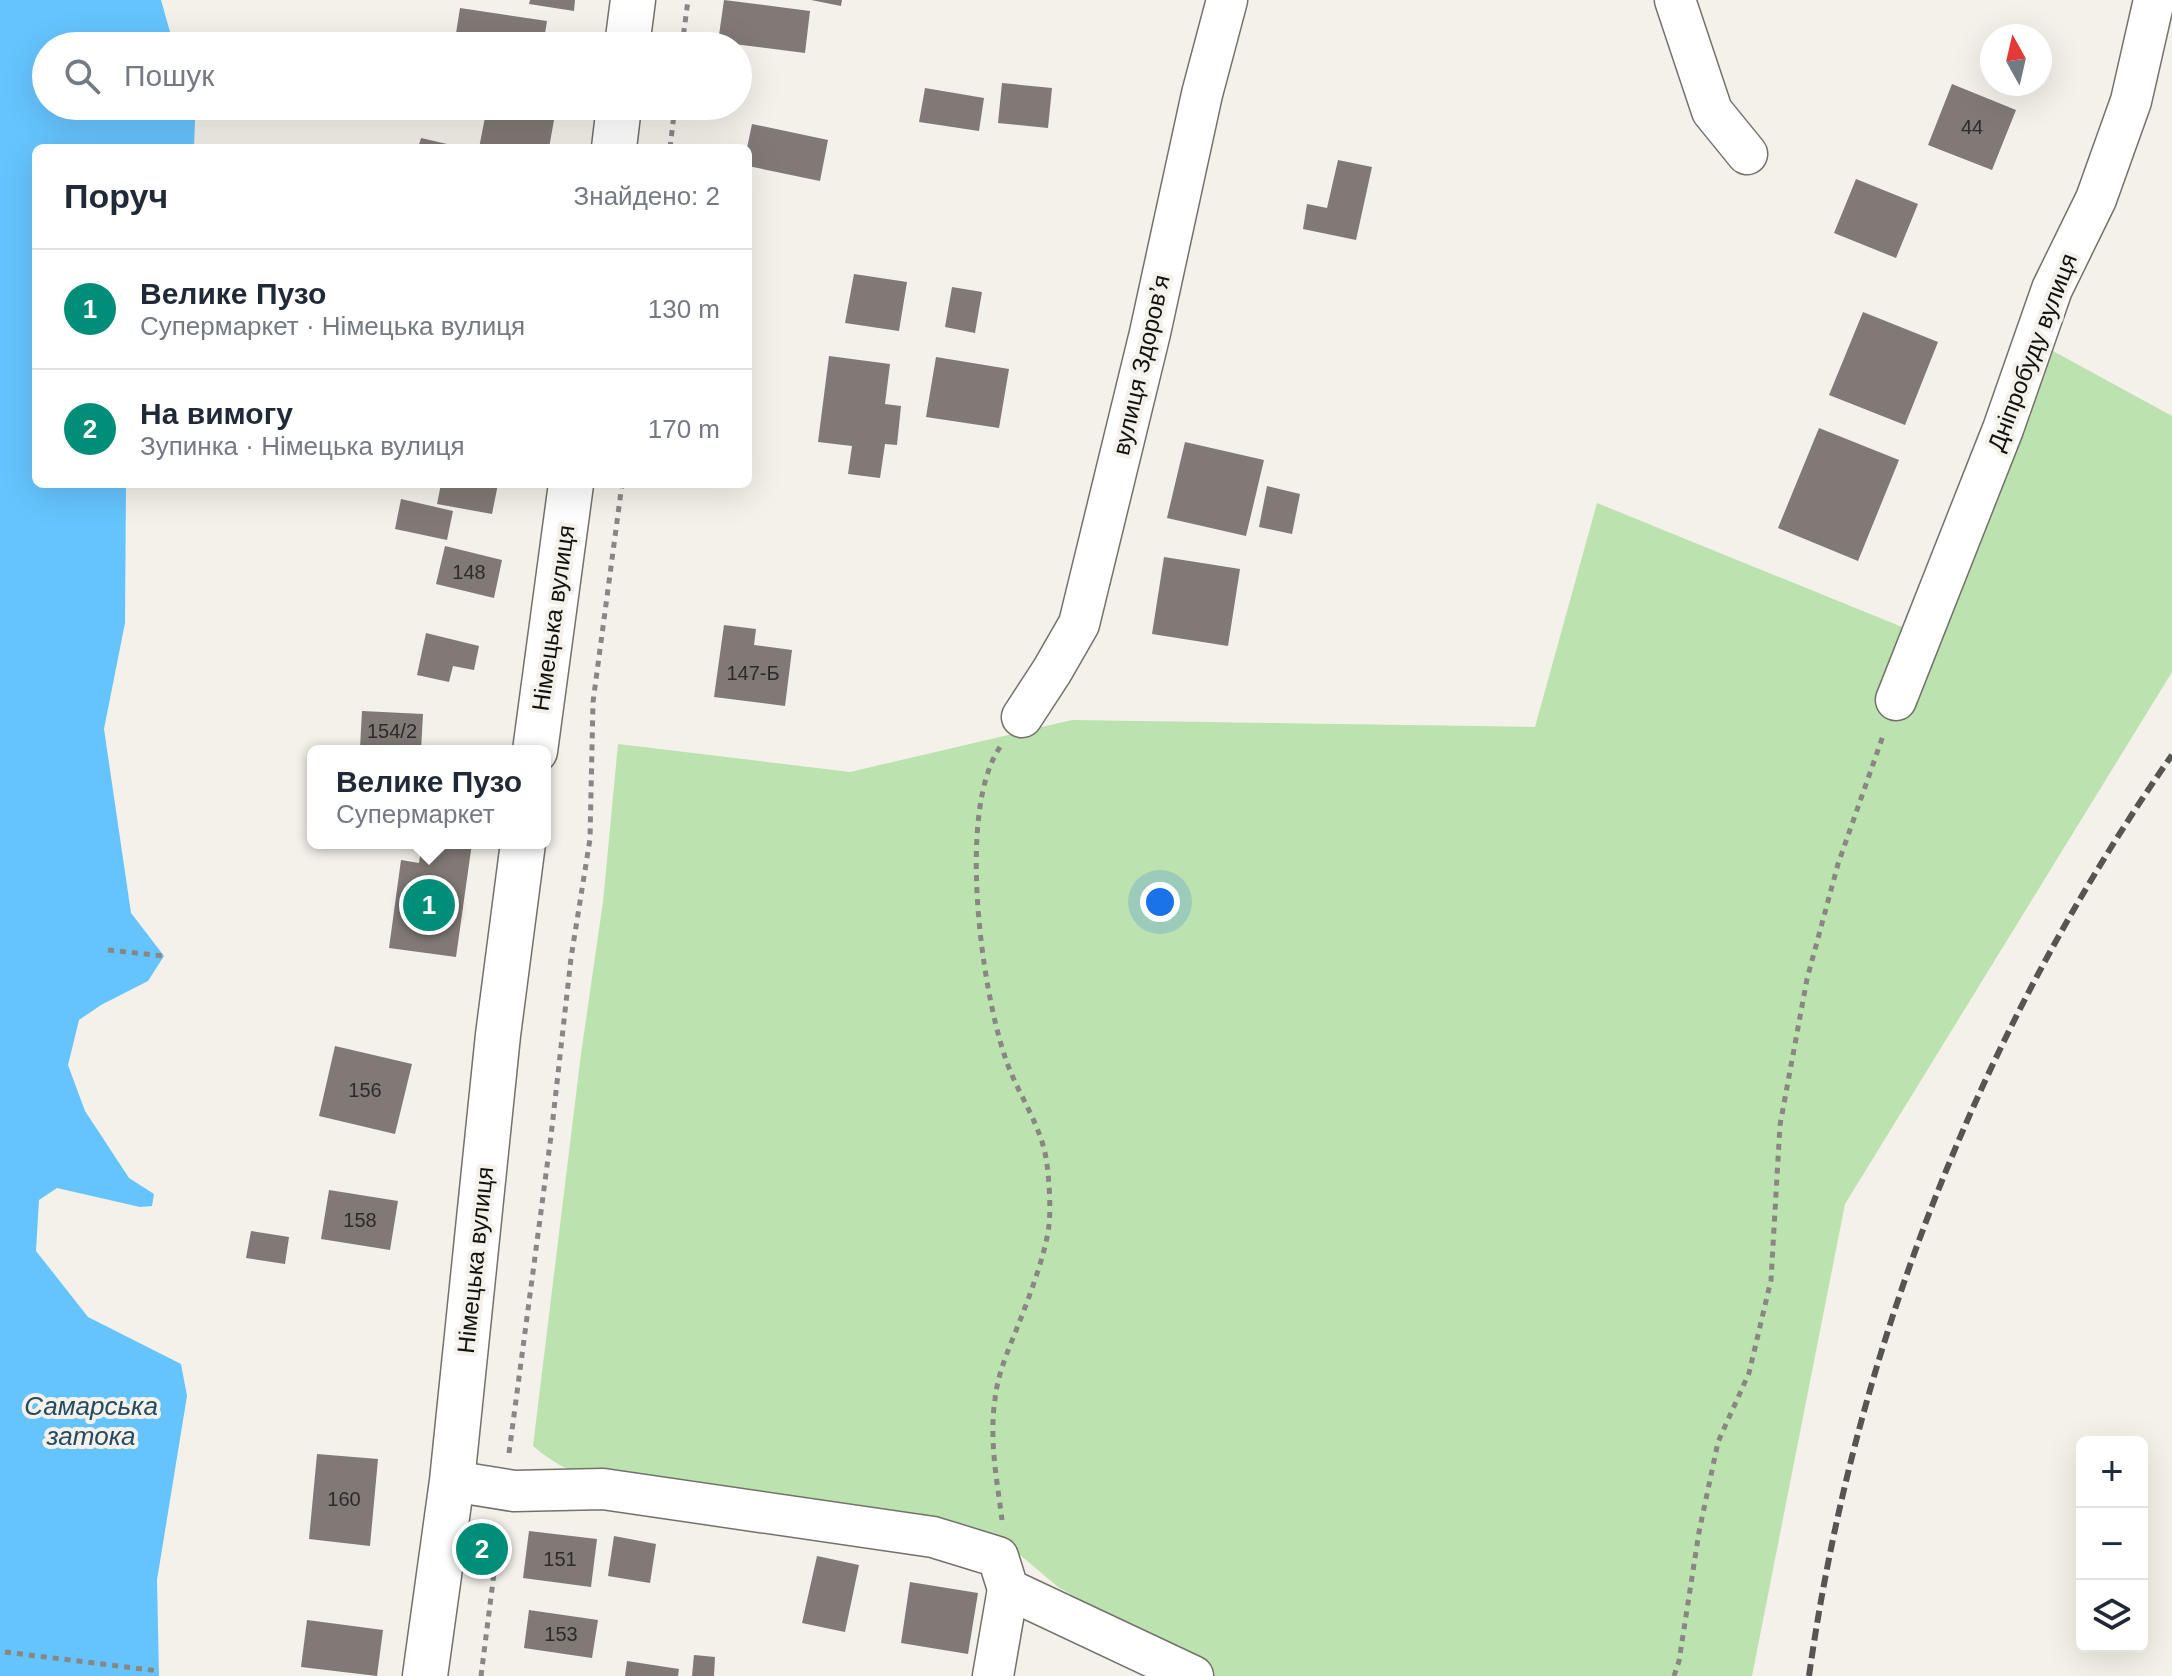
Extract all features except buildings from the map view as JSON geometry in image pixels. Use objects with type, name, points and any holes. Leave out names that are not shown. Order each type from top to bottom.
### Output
[{"type":"main road","points":[[629,32],[633,0]]},
{"type":"main road","points":[[614,144],[617,120]]},
{"type":"main road","name":"Німецька вулиця","points":[[536,745],[570,488]]},
{"type":"main road","name":"Німецька вулиця","points":[[425,1676],[452,1481],[498,1035],[522,849]]},
{"type":"street","name":"вулиця Здоровʼя","points":[[1022,717],[1079,624],[1150,333],[1202,94],[1227,0]]},
{"type":"street","points":[[1675,0],[1712,111],[1747,154]]},
{"type":"street","name":"Дніпробуду вулиця","points":[[1896,700],[2003,429],[2052,289],[2096,199],[2131,101],[2154,0]]},
{"type":"street","points":[[452,1481],[505,1489],[603,1489],[933,1537],[1193,1676]]},
{"type":"street","points":[[993,1676],[1003,1573]]},
{"type":"path","points":[[684,32],[688,0]]},
{"type":"path","points":[[670,144],[673,120]]},
{"type":"path","points":[[481,1676],[571,958],[590,839],[593,702],[621,488]]},
{"type":"path","points":[[1674,1676],[1718,1442],[1749,1373],[1771,1280],[1780,1125],[1807,979],[1838,864],[1896,700]]},
{"type":"path","points":[[1003,1573],[1004,1534],[992,1435],[995,1397],[1004,1361],[1030,1294],[1049,1225],[1046,1157],[1005,1056],[986,974],[975,869],[978,807],[991,760],[1022,717]]},
{"type":"path","points":[[108,950],[164,956]]},
{"type":"path","points":[[5,1652],[159,1671]]},
{"type":"green space","points":[[2053,351],[2172,416],[2172,672],[1845,1204],[1752,1676],[1213,1676],[1058,1587],[994,1533],[580,1472],[556,1463],[533,1446],[581,1054],[603,902],[618,744],[850,772],[1072,720],[1535,727],[1597,503],[1939,642]]},
{"type":"water","name":"Самарська затока","points":[[0,0],[161,0],[170,32],[32,32],[32,120],[195,120],[194,144],[32,144],[32,488],[126,488],[125,623],[104,729],[131,913],[164,956],[148,981],[79,1020],[68,1065],[85,1111],[129,1178],[154,1194],[152,1206],[140,1207],[57,1188],[39,1200],[36,1251],[88,1317],[181,1364],[187,1396],[157,1580],[159,1676],[0,1676]]},
{"type":"railway","points":[[1809,1676],[1830,1553],[1858,1432],[1894,1312],[1936,1194],[1986,1079],[2042,968],[2104,859],[2172,755]]},
{"type":"place","name":"Велике Пузо","points":[[429,905]]},
{"type":"place","name":"На вимогу","points":[[482,1549]]}]
